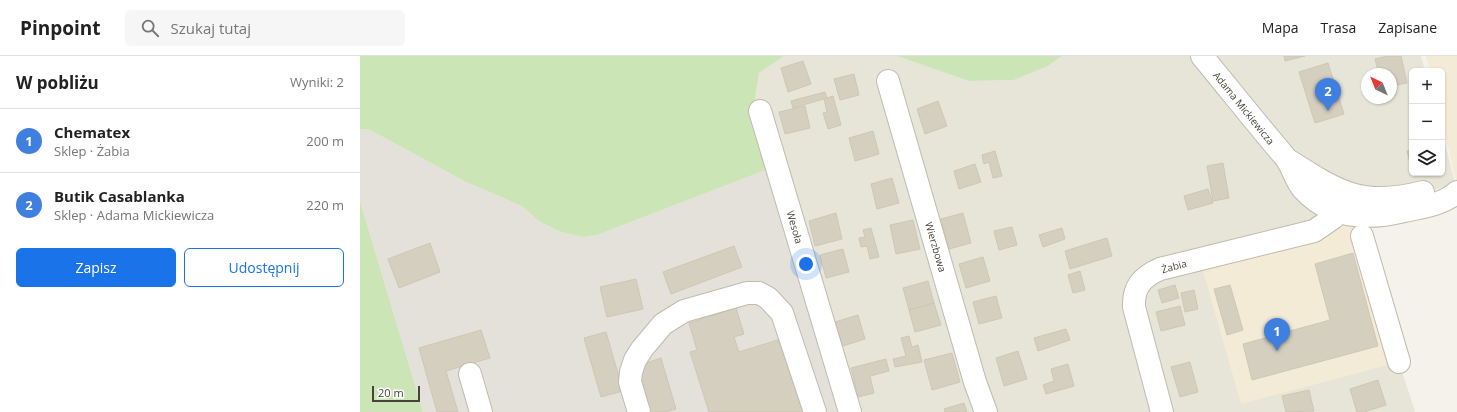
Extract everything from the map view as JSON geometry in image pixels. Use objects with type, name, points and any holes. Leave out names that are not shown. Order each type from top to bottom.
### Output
[{"type":"street","name":"Adama Mickiewicza","points":[[1202,56],[1287,159],[1303,189],[1318,202],[1336,212]]},
{"type":"street","name":"Wierzbowa","points":[[888,81],[975,382],[986,412]]},
{"type":"street","name":"Wesoła","points":[[760,111],[850,412]]},
{"type":"street","name":"Adama Mickiewicza","points":[[1287,159],[1324,184],[1348,193]]},
{"type":"street","points":[[1336,212],[1361,217],[1390,214],[1448,200],[1457,191],[1444,187],[1408,196],[1381,199],[1348,193]]},
{"type":"street","name":"Żabia","points":[[1162,412],[1134,307],[1136,289],[1142,279],[1160,269],[1310,232],[1327,223],[1348,193]]},
{"type":"street","points":[[1362,236],[1399,362]]},
{"type":"street","points":[[639,412],[630,382],[631,372],[635,360],[642,349],[663,324],[684,311],[747,293],[759,293],[768,298],[782,313],[815,412]]},
{"type":"street","points":[[470,374],[481,412]]},
{"type":"shaded area","points":[[784,56],[897,56],[969,81],[1014,80],[1048,66],[1062,56],[1421,56],[1424,68],[1409,68],[1409,176],[1445,176],[1445,143],[1457,191],[1444,187],[1336,212],[1399,362],[1415,412],[850,412],[754,105],[759,73]]},
{"type":"shaded area","points":[[1426,56],[1457,56],[1457,185],[1445,134],[1445,68],[1429,68]]},
{"type":"shaded area","points":[[360,129],[370,130],[466,182],[523,207],[540,222],[561,232],[584,237],[597,235],[763,171],[778,168],[850,412],[423,412],[360,201]]},
{"type":"shaded area","points":[[1336,212],[1362,236],[1399,362],[1241,404],[1200,260]]},
{"type":"green space","points":[[360,56],[784,56],[759,73],[754,105],[778,168],[763,171],[597,235],[584,237],[561,232],[540,222],[523,207],[466,182],[370,130],[360,129]]},
{"type":"green space","points":[[897,56],[1062,56],[1048,66],[1014,80],[969,81]]},
{"type":"green space","points":[[360,201],[423,412],[360,412]]},
{"type":"building","points":[[1284,56],[1305,56],[1285,61]]},
{"type":"building","points":[[1387,56],[1401,56],[1407,83],[1397,85],[1397,68],[1377,68],[1375,59]]},
{"type":"building","points":[[803,61],[811,84],[788,92],[781,68]]},
{"type":"building","points":[[1328,63],[1344,114],[1315,123],[1299,72]]},
{"type":"building","points":[[854,74],[859,95],[840,100],[834,79]]},
{"type":"building","points":[[825,92],[827,98],[793,108],[791,101]]},
{"type":"building","points":[[833,96],[841,125],[828,129],[823,113],[827,112],[824,99]]},
{"type":"building","points":[[938,101],[947,126],[925,134],[917,109]]},
{"type":"building","points":[[805,106],[810,128],[785,134],[779,112]]},
{"type":"building","points":[[873,131],[879,154],[855,161],[849,138]]},
{"type":"building","points":[[995,151],[1002,176],[993,178],[989,162],[984,164],[982,155]]},
{"type":"building","points":[[1223,163],[1229,198],[1213,201],[1207,166]]},
{"type":"building","points":[[975,164],[981,182],[959,189],[954,171]]},
{"type":"building","points":[[892,178],[899,203],[877,209],[871,184]]},
{"type":"building","points":[[1208,189],[1213,203],[1188,210],[1184,196]]},
{"type":"building","points":[[836,213],[842,239],[815,246],[809,221]]},
{"type":"building","points":[[963,213],[971,243],[949,249],[941,219]]},
{"type":"building","points":[[913,220],[920,249],[896,254],[890,225]]},
{"type":"building","points":[[1012,227],[1017,245],[999,250],[994,231]]},
{"type":"building","points":[[871,228],[879,257],[870,259],[867,246],[861,247],[859,238],[865,237],[863,230]]},
{"type":"building","points":[[1062,228],[1065,239],[1043,247],[1039,235]]},
{"type":"building","points":[[1107,238],[1112,256],[1070,269],[1065,251]]},
{"type":"building","points":[[430,243],[440,272],[399,288],[388,259]]},
{"type":"building","points":[[734,246],[742,267],[671,294],[663,272]]},
{"type":"building","points":[[843,249],[849,272],[826,278],[820,255]]},
{"type":"building","points":[[1353,253],[1378,346],[1252,380],[1243,344],[1330,320],[1315,264]]},
{"type":"building","points":[[983,257],[990,281],[966,288],[959,264]]},
{"type":"building","points":[[1080,271],[1085,290],[1073,293],[1068,275]]},
{"type":"building","points":[[636,279],[643,309],[607,317],[600,287]]},
{"type":"building","points":[[928,281],[934,303],[909,310],[903,288]]},
{"type":"building","points":[[1175,285],[1179,298],[1162,303],[1158,290]]},
{"type":"building","points":[[1230,285],[1243,330],[1227,335],[1214,289]]},
{"type":"building","points":[[1194,290],[1198,309],[1185,312],[1181,293]]},
{"type":"building","points":[[996,296],[1002,318],[979,324],[973,302]]},
{"type":"building","points":[[934,303],[941,325],[915,332],[909,310]]},
{"type":"building","points":[[1180,306],[1185,325],[1161,331],[1156,312]]},
{"type":"building","points":[[736,308],[744,334],[734,337],[739,352],[784,338],[808,412],[709,412],[690,352],[697,350],[689,323]]},
{"type":"building","points":[[858,315],[865,339],[843,346],[835,322]]},
{"type":"building","points":[[1066,329],[1070,340],[1038,351],[1034,338]]},
{"type":"building","points":[[481,330],[490,358],[446,371],[458,412],[437,412],[419,348]]},
{"type":"building","points":[[606,332],[623,391],[601,397],[584,338]]},
{"type":"building","points":[[909,336],[912,347],[918,345],[922,362],[895,367],[893,359],[906,356],[901,338]]},
{"type":"building","points":[[1018,351],[1027,379],[1004,386],[996,358]]},
{"type":"building","points":[[952,353],[960,382],[932,390],[924,360]]},
{"type":"building","points":[[661,358],[676,409],[666,412],[648,412],[638,381],[643,364]]},
{"type":"building","points":[[886,359],[889,371],[870,376],[874,393],[858,397],[851,368]]},
{"type":"building","points":[[1190,362],[1198,392],[1180,397],[1171,367]]},
{"type":"building","points":[[1068,364],[1074,386],[1046,394],[1043,385],[1054,381],[1051,369]]},
{"type":"building","points":[[1378,380],[1386,405],[1364,412],[1357,412],[1350,389]]},
{"type":"building","points":[[1309,390],[1314,411],[1286,412],[1282,396]]},
{"type":"building","points":[[964,403],[967,412],[945,412],[944,409]]},
{"type":"place","name":"Butik Casablanka","points":[[1328,111]]},
{"type":"place","name":"Chematex","points":[[1277,351]]}]
